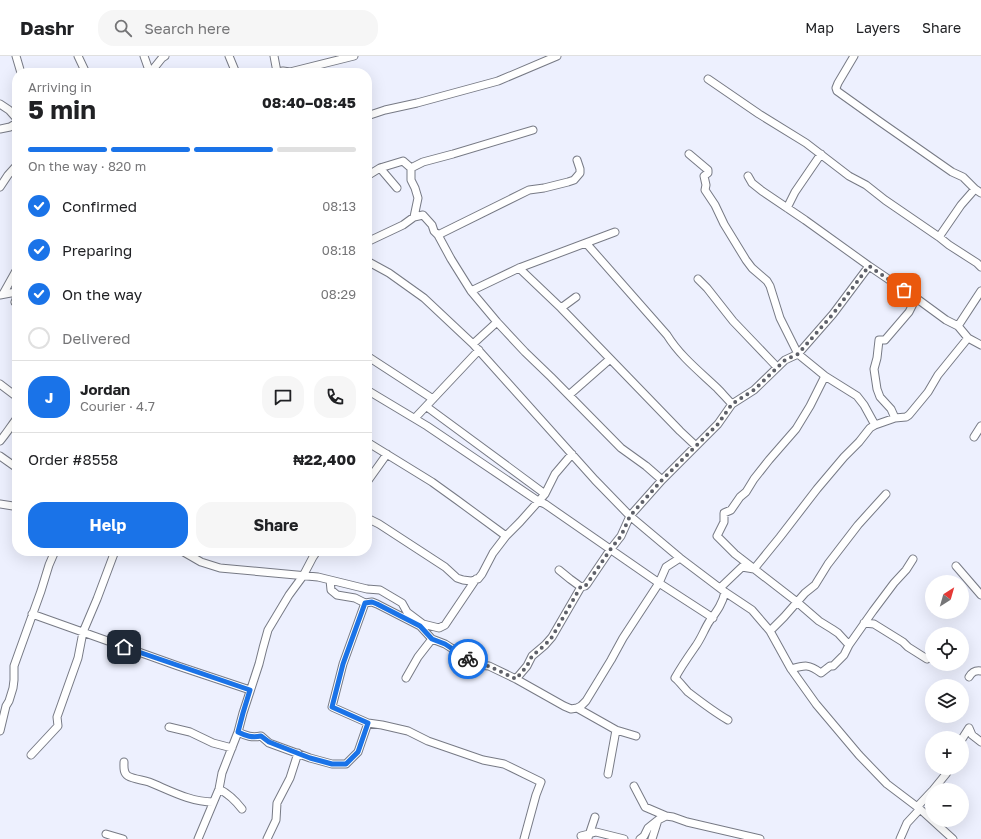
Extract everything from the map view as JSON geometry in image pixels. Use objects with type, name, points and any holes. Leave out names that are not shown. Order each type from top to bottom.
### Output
[{"type":"street","points":[[16,56],[20,68]]},
{"type":"street","points":[[78,56],[84,68]]},
{"type":"street","points":[[144,56],[148,68]]},
{"type":"street","points":[[154,68],[165,56]]},
{"type":"street","points":[[229,56],[234,68]]},
{"type":"street","points":[[274,56],[275,68]]},
{"type":"street","points":[[303,68],[333,59],[354,56]]},
{"type":"street","points":[[372,114],[498,81],[557,56]]},
{"type":"street","points":[[854,56],[838,83],[836,88],[837,91],[952,172],[963,177],[978,191],[961,205],[939,237]]},
{"type":"street","points":[[708,79],[806,143],[849,176],[866,185],[981,267]]},
{"type":"street","points":[[0,104],[12,113]]},
{"type":"street","points":[[0,129],[12,126]]},
{"type":"street","points":[[411,168],[423,162],[533,130]]},
{"type":"street","points":[[689,154],[708,170],[709,172],[704,176],[706,190],[724,224],[746,260],[770,286],[780,318],[798,354],[824,376],[857,396],[864,405],[875,425]]},
{"type":"street","points":[[787,208],[795,192],[821,154]]},
{"type":"street","points":[[438,235],[529,190],[553,186],[574,180],[580,173],[577,160]]},
{"type":"street","points":[[372,173],[380,168],[403,161],[411,168],[411,180],[416,188],[418,198],[414,217]]},
{"type":"street","points":[[380,168],[397,188]]},
{"type":"street","points":[[0,187],[3,178],[12,170]]},
{"type":"street","points":[[748,176],[752,183],[762,191],[946,320],[958,326],[968,338],[981,346]]},
{"type":"street","points":[[372,240],[414,217],[423,216],[432,225],[434,231],[438,235],[471,291],[525,352],[620,448],[646,466],[662,480]]},
{"type":"street","points":[[471,291],[519,268],[615,232]]},
{"type":"street","points":[[586,243],[667,335],[673,345],[718,388],[732,404]]},
{"type":"street","points":[[372,264],[389,273],[424,298],[473,344],[595,480],[630,516],[680,558],[722,590],[752,610],[770,631],[791,669],[816,704],[859,755],[887,784],[918,808],[952,839]]},
{"type":"street","points":[[516,679],[527,666],[532,656],[552,637],[581,586],[585,586],[587,584],[621,536],[630,516],[662,480],[718,424],[732,404],[754,390],[785,360],[798,354],[833,314],[869,266]]},
{"type":"street","points":[[519,268],[561,308],[696,446]]},
{"type":"street","points":[[2,294],[12,277]]},
{"type":"street","points":[[698,278],[733,321],[777,367]]},
{"type":"street","points":[[958,326],[981,291]]},
{"type":"street","points":[[2,294],[12,293]]},
{"type":"street","points":[[561,308],[576,297]]},
{"type":"street","points":[[895,418],[891,409],[880,397],[877,389],[874,369],[879,340],[885,340],[909,312],[916,298]]},
{"type":"street","points":[[473,344],[498,322]]},
{"type":"street","points":[[754,569],[844,457],[875,425],[895,418],[906,417],[912,412],[928,392],[938,375],[968,338]]},
{"type":"street","points":[[414,418],[427,407],[479,350]]},
{"type":"street","points":[[372,359],[433,399]]},
{"type":"street","points":[[569,395],[610,359]]},
{"type":"street","points":[[824,376],[809,416],[769,460],[731,510],[724,513],[724,522],[717,536],[735,554],[819,621],[838,633],[849,645]]},
{"type":"street","points":[[0,384],[12,393]]},
{"type":"street","points":[[372,393],[427,426],[713,618]]},
{"type":"street","points":[[427,407],[545,494]]},
{"type":"street","points":[[0,441],[12,425]]},
{"type":"street","points":[[974,437],[981,426]]},
{"type":"street","points":[[372,445],[451,495],[506,536]]},
{"type":"street","points":[[372,475],[387,454]]},
{"type":"street","points":[[406,678],[418,657],[434,639],[476,579],[482,574],[493,553],[506,536],[545,494],[555,474],[572,454]]},
{"type":"street","points":[[0,456],[12,464]]},
{"type":"street","points":[[770,631],[805,593],[815,585],[828,564],[858,525],[886,494]]},
{"type":"street","points":[[1,505],[12,507]]},
{"type":"street","points":[[372,520],[445,567],[458,578],[471,581],[476,579]]},
{"type":"street","points":[[0,731],[6,706],[13,688],[14,666],[53,556]]},
{"type":"street","points":[[31,755],[58,726],[57,718],[78,658],[83,632],[113,556]]},
{"type":"street","points":[[191,556],[201,562],[220,568],[303,576],[330,580],[367,589],[380,590],[402,604],[407,612],[423,624],[439,628],[445,624]]},
{"type":"street","points":[[198,839],[219,789],[222,773],[238,732],[268,630],[289,595],[303,576],[314,556]]},
{"type":"street","points":[[577,708],[586,701],[623,638],[659,583],[666,567],[680,558]]},
{"type":"street","points":[[791,669],[810,666],[822,672],[830,666],[833,666],[844,655],[864,623],[913,559]]},
{"type":"street","points":[[956,566],[981,595]]},
{"type":"street","points":[[728,720],[715,713],[687,691],[675,678],[722,602],[722,590],[742,567],[754,569]]},
{"type":"street","points":[[559,570],[581,586]]},
{"type":"street","points":[[330,580],[331,590],[337,595],[377,604],[420,626],[434,639],[445,644],[478,665],[489,666],[516,679],[564,706],[577,708],[616,730],[636,736]]},
{"type":"street","points":[[367,589],[368,603],[343,664],[332,707],[368,723],[408,731],[428,741],[483,760],[504,764],[541,782],[524,839]]},
{"type":"street","points":[[32,614],[250,690]]},
{"type":"street","points":[[864,623],[874,624],[925,658]]},
{"type":"street","points":[[970,677],[972,673],[981,671]]},
{"type":"street","points":[[0,700],[6,706]]},
{"type":"street","points":[[238,732],[247,736],[261,736],[269,742],[310,758],[332,764],[346,764],[358,752],[368,723]]},
{"type":"street","points":[[169,727],[190,732],[213,743],[232,748]]},
{"type":"street","points":[[967,731],[969,728],[972,735],[981,742]]},
{"type":"street","points":[[608,774],[616,730]]},
{"type":"street","points":[[267,839],[276,820],[277,803],[290,778],[298,753]]},
{"type":"street","points":[[124,762],[127,776],[145,781],[200,802],[213,802]]},
{"type":"street","points":[[938,783],[945,775]]},
{"type":"street","points":[[634,786],[645,807],[666,816],[760,839]]},
{"type":"street","points":[[219,789],[227,793],[242,808]]},
{"type":"street","points":[[900,839],[907,823],[925,799]]},
{"type":"street","points":[[640,839],[644,836],[648,828],[666,816]]},
{"type":"street","points":[[589,837],[595,817]]},
{"type":"street","points":[[652,839],[658,820]]},
{"type":"street","points":[[581,836],[589,837],[596,832],[624,839]]},
{"type":"street","points":[[106,834],[122,839]]},
{"type":"way so far","points":[[468,659],[478,665],[489,666],[516,679],[527,666],[532,656],[552,637],[581,586],[585,586],[587,584],[621,536],[630,516],[662,480],[718,424],[732,404],[754,390],[785,360],[798,354],[833,314],[869,266],[904,290]]},
{"type":"route","points":[[124,647],[250,690],[238,732],[247,736],[261,736],[269,742],[310,758],[332,764],[346,764],[358,752],[368,723],[332,707],[343,664],[365,603],[372,602],[398,614],[420,626],[432,639],[445,644],[468,659]]}]
